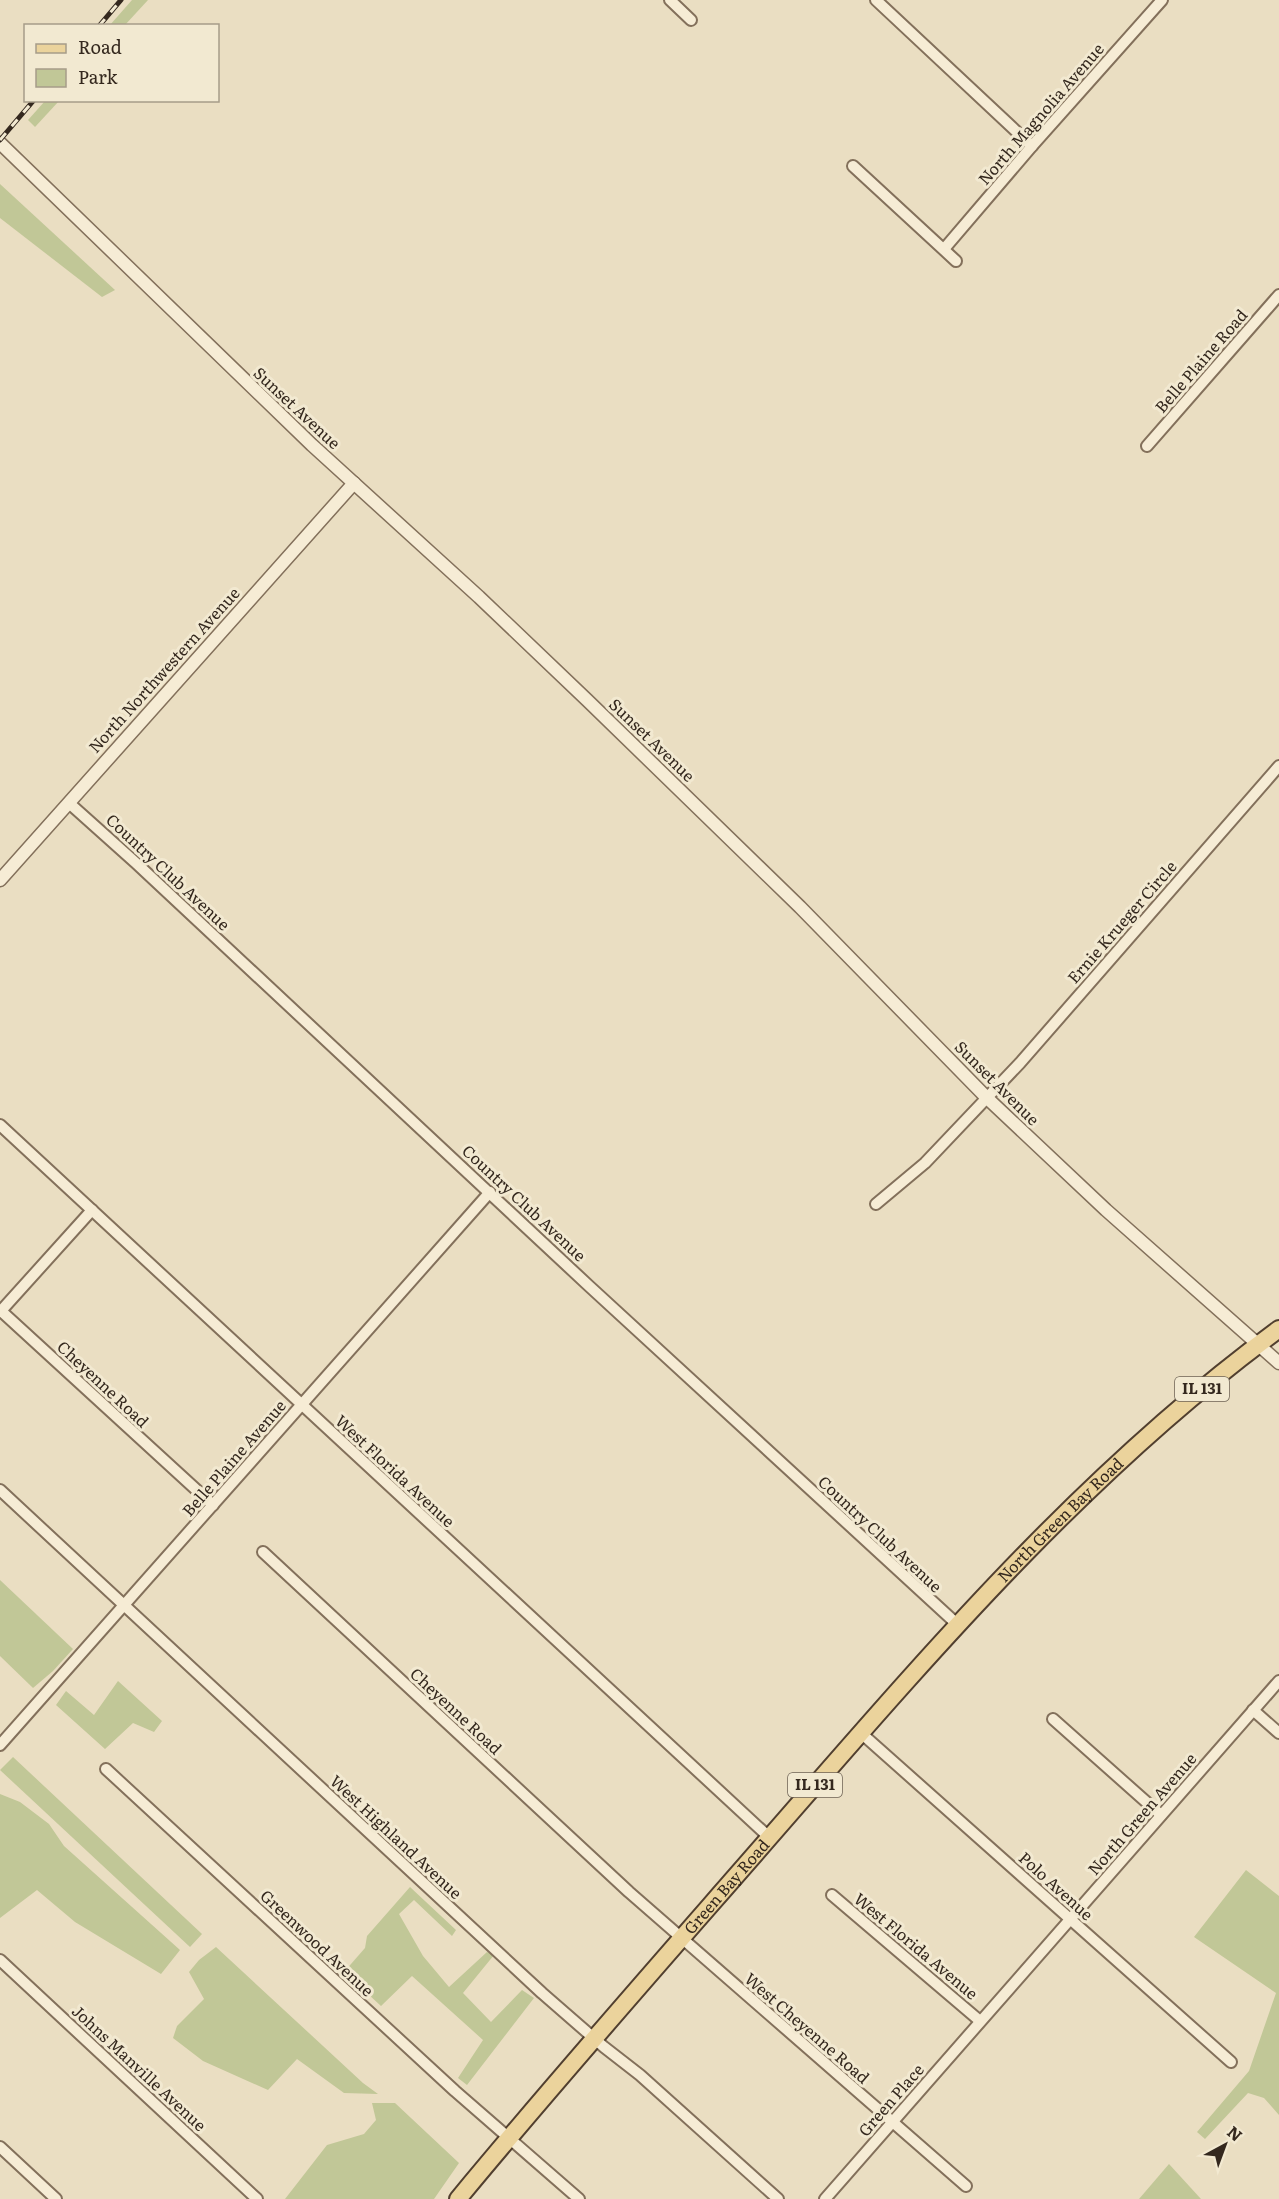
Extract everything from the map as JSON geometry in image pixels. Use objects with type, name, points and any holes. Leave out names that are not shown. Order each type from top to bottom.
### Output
[{"type":"main road","name":"North Green Bay Road","points":[[861,1733],[1047,1531],[1117,1463],[1178,1408],[1279,1329]]},
{"type":"main road","name":"Green Bay Road","points":[[594,2039],[861,1733]]},
{"type":"main road","name":"IL 131","points":[[458,2199],[594,2039]]},
{"type":"street","points":[[670,0],[691,20]]},
{"type":"street","points":[[876,0],[1032,146]]},
{"type":"street","name":"North Magnolia Avenue","points":[[944,249],[1162,0]]},
{"type":"street","name":"Sunset Avenue","points":[[0,143],[179,315],[245,382],[485,603],[792,900],[986,1097],[1106,1210],[1279,1363]]},
{"type":"street","points":[[853,166],[956,261]]},
{"type":"street","name":"Belle Plaine Road","points":[[1147,446],[1279,295]]},
{"type":"street","name":"North Northwestern Avenue","points":[[0,880],[354,483]]},
{"type":"street","name":"Ernie Krueger Circle","points":[[876,1204],[925,1163],[1020,1062],[1279,766]]},
{"type":"street","name":"Country Club Avenue","points":[[69,803],[136,862],[605,1300],[958,1625]]},
{"type":"street","name":"West Florida Avenue","points":[[0,1125],[770,1838]]},
{"type":"street","name":"Belle Plaine Avenue","points":[[0,1745],[490,1192]]},
{"type":"street","points":[[0,1311],[92,1210]]},
{"type":"street","name":"Cheyenne Road","points":[[0,1311],[213,1505]]},
{"type":"street","name":"West Highland Avenue","points":[[0,1491],[533,1985],[594,2039],[640,2075],[778,2199]]},
{"type":"street","name":"Cheyenne Road","points":[[263,1552],[629,1892]]},
{"type":"street","name":"North Green Avenue","points":[[980,2021],[1279,1681]]},
{"type":"street","points":[[1253,1710],[1279,1733]]},
{"type":"street","points":[[1053,1719],[1161,1815]]},
{"type":"street","name":"Polo Avenue","points":[[861,1733],[1231,2062]]},
{"type":"street","name":"Greenwood Avenue","points":[[106,1769],[509,2138],[579,2199]]},
{"type":"street","name":"West Cheyenne Road","points":[[629,1892],[966,2186]]},
{"type":"street","name":"West Florida Avenue","points":[[832,1894],[980,2021]]},
{"type":"street","name":"Johns Manville Avenue","points":[[0,1960],[257,2199]]},
{"type":"street","name":"Green Place","points":[[825,2199],[980,2021]]},
{"type":"street","points":[[0,2147],[56,2199]]},
{"type":"green space","points":[[132,0],[148,0],[126,24],[111,24]]},
{"type":"green space","points":[[44,102],[58,102],[35,127],[28,120]]},
{"type":"green space","points":[[0,184],[115,290],[102,297],[0,218]]},
{"type":"green space","points":[[0,1580],[73,1649],[33,1688],[0,1656]]},
{"type":"green space","points":[[118,1681],[162,1721],[154,1732],[133,1723],[105,1749],[56,1705],[66,1691],[94,1715]]},
{"type":"green space","points":[[13,1757],[202,1934],[190,1947],[0,1770]]},
{"type":"green space","points":[[0,1794],[20,1802],[49,1824],[64,1846],[180,1950],[161,1974],[75,1922],[37,1890],[0,1918]]},
{"type":"green space","points":[[1246,1870],[1279,1896],[1279,2115],[1264,2098],[1248,2093],[1205,2139],[1197,2132],[1249,2071],[1276,1993],[1194,1937]]},
{"type":"green space","points":[[410,1887],[456,1930],[452,1936],[414,1900],[399,1914],[423,1956],[449,1987],[487,1952],[494,1955],[463,1993],[491,2022],[522,1990],[534,1998],[467,2085],[458,2078],[483,2040],[412,1976],[381,2006],[344,1972],[365,1948],[367,1936]]},
{"type":"green space","points":[[216,1947],[363,2083],[378,2094],[344,2093],[297,2059],[268,2090],[203,2061],[173,2038],[177,2026],[204,1999],[189,1972],[199,1960]]},
{"type":"green space","points":[[372,2103],[395,2103],[459,2163],[434,2199],[285,2199],[327,2145],[364,2134],[376,2120]]},
{"type":"green space","points":[[1169,2164],[1201,2199],[1139,2199]]},
{"type":"railway","points":[[101,24],[121,0]]},
{"type":"railway","points":[[0,140],[32,102]]}]
